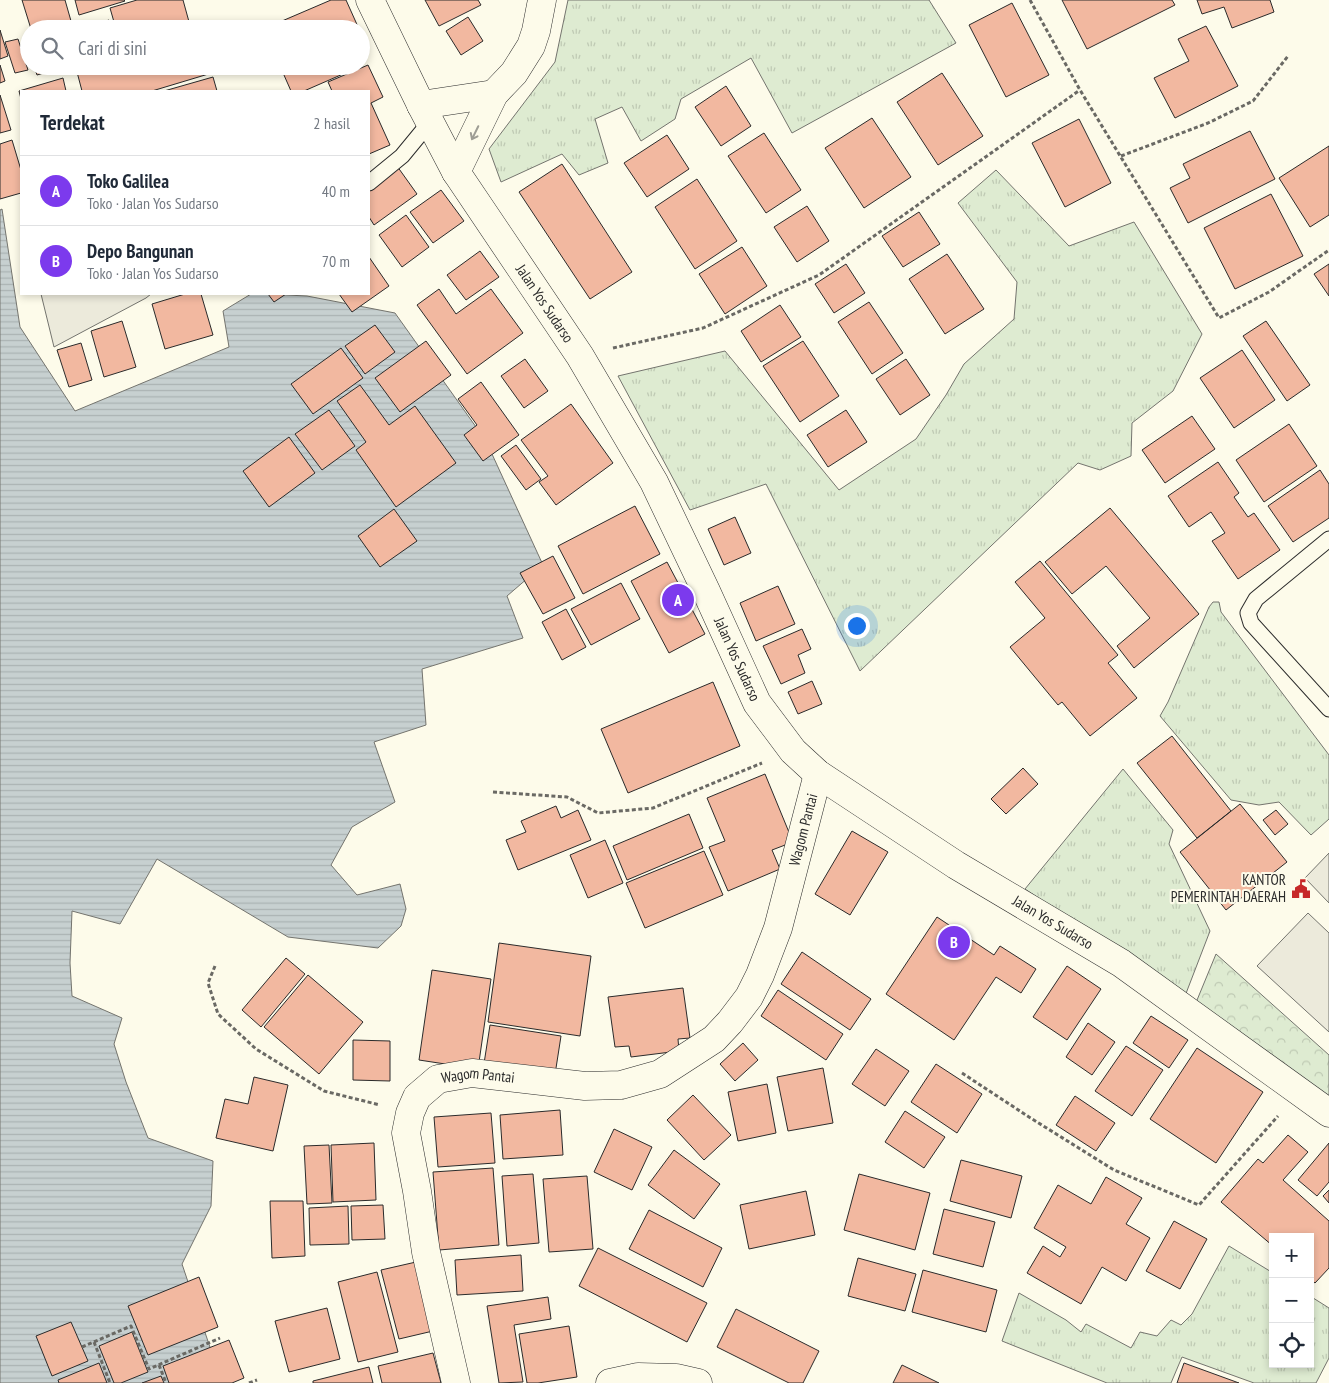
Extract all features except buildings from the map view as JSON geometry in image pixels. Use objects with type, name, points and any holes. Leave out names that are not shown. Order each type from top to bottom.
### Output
[{"type":"main road","name":"Jalan Yos Sudarso","points":[[370,0],[456,172],[580,356],[654,482],[757,703],[793,751],[818,774],[962,860],[1121,963],[1329,1113]]},
{"type":"main road","points":[[456,172],[494,94],[514,73],[531,46],[542,0]]},
{"type":"main road","points":[[426,114],[494,94]]},
{"type":"main road","name":"Wagom Pantai","points":[[456,1383],[426,1252],[406,1132],[410,1113],[417,1097],[438,1079],[472,1073],[585,1086],[621,1085],[660,1074],[714,1039],[749,997],[760,975],[778,928],[818,774]]},
{"type":"main road","points":[[610,1383],[638,1377],[676,1378],[698,1383]]},
{"type":"lane","points":[[370,182],[402,156],[426,114]]},
{"type":"lane","points":[[1329,539],[1256,599],[1248,613],[1251,624],[1329,709]]},
{"type":"path","points":[[1030,0],[1080,90],[1219,318],[1270,292],[1329,250]]},
{"type":"path","points":[[1121,156],[1208,123],[1253,101],[1288,56]]},
{"type":"path","points":[[580,356],[703,328],[818,274],[1080,90]]},
{"type":"path","points":[[493,792],[566,797],[598,813],[653,808],[730,775],[793,751]]},
{"type":"path","points":[[215,966],[208,983],[218,1014],[256,1049],[324,1091],[410,1113]]},
{"type":"path","points":[[962,1072],[1028,1117],[1114,1170],[1199,1205],[1271,1123],[1301,1094]]},
{"type":"path","points":[[82,1347],[131,1326],[149,1369],[220,1338]]},
{"type":"path","points":[[94,1342],[110,1383]]},
{"type":"path","points":[[159,1365],[166,1383]]},
{"type":"path","points":[[249,1383],[257,1380]]},
{"type":"green space","points":[[568,0],[929,0],[956,43],[792,133],[751,58],[681,99],[675,119],[641,141],[622,107],[595,119],[608,163],[579,175],[562,154],[501,182],[489,149],[555,62]]},
{"type":"green space","points":[[996,170],[1069,246],[1134,222],[1202,334],[1173,391],[1132,423],[1131,456],[1100,470],[1078,463],[860,671],[766,484],[690,510],[618,376],[725,351],[839,490],[916,439],[946,395],[964,364],[1014,319],[1017,282],[958,203]]},
{"type":"green space","points":[[1213,602],[1219,602],[1221,612],[1329,755],[1329,819],[1311,835],[1279,802],[1259,805],[1231,800],[1160,716],[1168,702],[1209,607]]},
{"type":"green space","points":[[1123,769],[1173,830],[1169,844],[1210,931],[1185,996],[1025,889]]},
{"type":"green space","points":[[1216,954],[1329,1055],[1329,1103],[1195,1005]]},
{"type":"green space","points":[[1229,1246],[1269,1271],[1269,1368],[1314,1368],[1314,1299],[1329,1308],[1329,1358],[1316,1383],[1254,1383],[1182,1357],[1171,1383],[1107,1383],[1002,1341],[1019,1293],[1066,1320],[1081,1332],[1086,1324],[1131,1348],[1140,1332],[1157,1336],[1171,1320],[1181,1325],[1192,1314]]},
{"type":"shaded area","points":[[2,209],[20,327],[75,411],[229,347],[223,311],[249,295],[307,296],[395,313],[486,441],[543,565],[507,596],[523,638],[422,669],[426,725],[374,742],[395,802],[352,827],[331,865],[357,895],[400,884],[406,909],[401,926],[378,948],[288,937],[157,859],[120,924],[72,911],[70,963],[72,996],[122,1018],[114,1044],[126,1082],[148,1138],[213,1161],[211,1206],[182,1264],[222,1383],[0,1383],[0,210]]},
{"type":"shaded area","points":[[41,295],[150,295],[146,298],[54,347]]},
{"type":"shaded area","points":[[1329,853],[1329,903],[1305,878]]},
{"type":"shaded area","points":[[1308,913],[1329,933],[1329,1032],[1257,966]]},
{"type":"place","name":"Toko Galilea","points":[[678,600]]},
{"type":"place","name":"KANTOR PEMERINTAH DAERAH","points":[[1301,889]]},
{"type":"place","name":"Depo Bangunan","points":[[954,942]]}]
